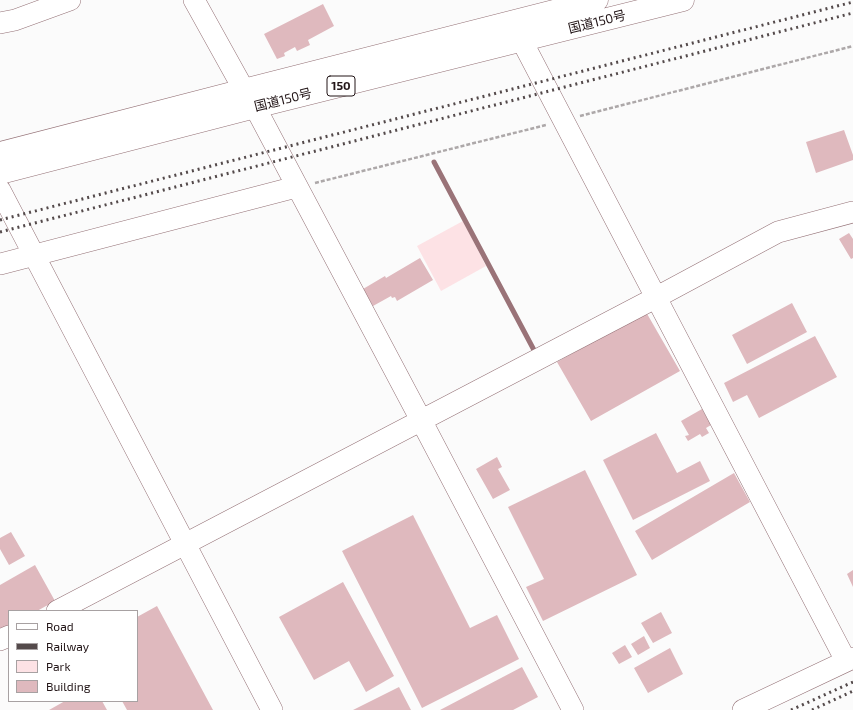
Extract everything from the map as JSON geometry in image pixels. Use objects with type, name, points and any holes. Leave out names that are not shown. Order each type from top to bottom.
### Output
[{"type":"highway","name":"国道150号","points":[[0,173],[249,98],[597,0]]},
{"type":"highway","name":"国道150号","points":[[0,154],[249,98],[522,41],[683,0]]},
{"type":"street","points":[[0,23],[15,20],[70,0]]},
{"type":"street","points":[[194,0],[249,98],[421,420],[573,710]]},
{"type":"street","points":[[522,41],[849,659],[743,710]]},
{"type":"street","points":[[0,264],[296,187]]},
{"type":"street","points":[[0,190],[272,710]]},
{"type":"street","points":[[58,610],[657,297],[778,232],[853,212]]},
{"type":"green space","points":[[463,221],[486,266],[441,291],[417,246]]},
{"type":"building","points":[[323,4],[334,26],[308,40],[310,45],[297,51],[295,47],[284,53],[285,56],[277,59],[264,34]]},
{"type":"building","points":[[844,130],[853,155],[853,160],[816,173],[806,142]]},
{"type":"building","points":[[849,233],[853,239],[853,258],[851,259],[839,239]]},
{"type":"building","points":[[420,258],[433,280],[397,301],[395,297],[392,298],[391,296],[373,306],[363,289],[385,276],[386,278]]},
{"type":"building","points":[[792,303],[807,332],[747,364],[732,335]]},
{"type":"building","points":[[646,312],[680,371],[591,421],[557,362]]},
{"type":"building","points":[[815,336],[837,377],[759,418],[747,395],[733,402],[724,383]]},
{"type":"building","points":[[702,409],[711,425],[706,428],[709,433],[702,437],[700,434],[688,441],[685,436],[689,435],[681,421]]},
{"type":"building","points":[[656,433],[677,473],[700,461],[710,481],[633,520],[603,460]]},
{"type":"building","points":[[497,457],[502,467],[498,469],[510,490],[493,499],[476,469]]},
{"type":"building","points":[[585,470],[637,575],[543,621],[526,587],[544,579],[508,507]]},
{"type":"building","points":[[734,473],[750,502],[652,560],[635,531]]},
{"type":"building","points":[[413,515],[470,628],[497,615],[519,659],[422,708],[342,551]]},
{"type":"building","points":[[11,532],[25,556],[9,565],[0,549],[0,538]]},
{"type":"building","points":[[35,565],[55,601],[39,610],[8,610],[8,627],[0,631],[0,585]]},
{"type":"building","points":[[853,570],[853,587],[847,574]]},
{"type":"building","points":[[343,582],[394,676],[366,692],[349,661],[314,680],[279,617]]},
{"type":"building","points":[[157,606],[213,710],[127,710],[123,702],[138,702],[138,616]]},
{"type":"building","points":[[661,612],[672,633],[653,643],[641,623]]},
{"type":"building","points":[[644,636],[650,648],[638,655],[631,644]]},
{"type":"building","points":[[625,645],[632,657],[619,664],[612,653]]},
{"type":"building","points":[[670,648],[683,674],[648,693],[634,668]]},
{"type":"building","points":[[522,667],[538,697],[513,710],[440,710]]},
{"type":"building","points":[[399,687],[411,710],[353,710]]},
{"type":"building","points":[[63,702],[103,702],[107,710],[49,710]]},
{"type":"waterway","points":[[434,162],[535,352]]},
{"type":"railway","points":[[0,220],[853,2]]},
{"type":"railway","points":[[0,232],[853,13]]},
{"type":"railway","points":[[791,710],[853,682]]},
{"type":"railway","points":[[812,710],[853,691]]}]
